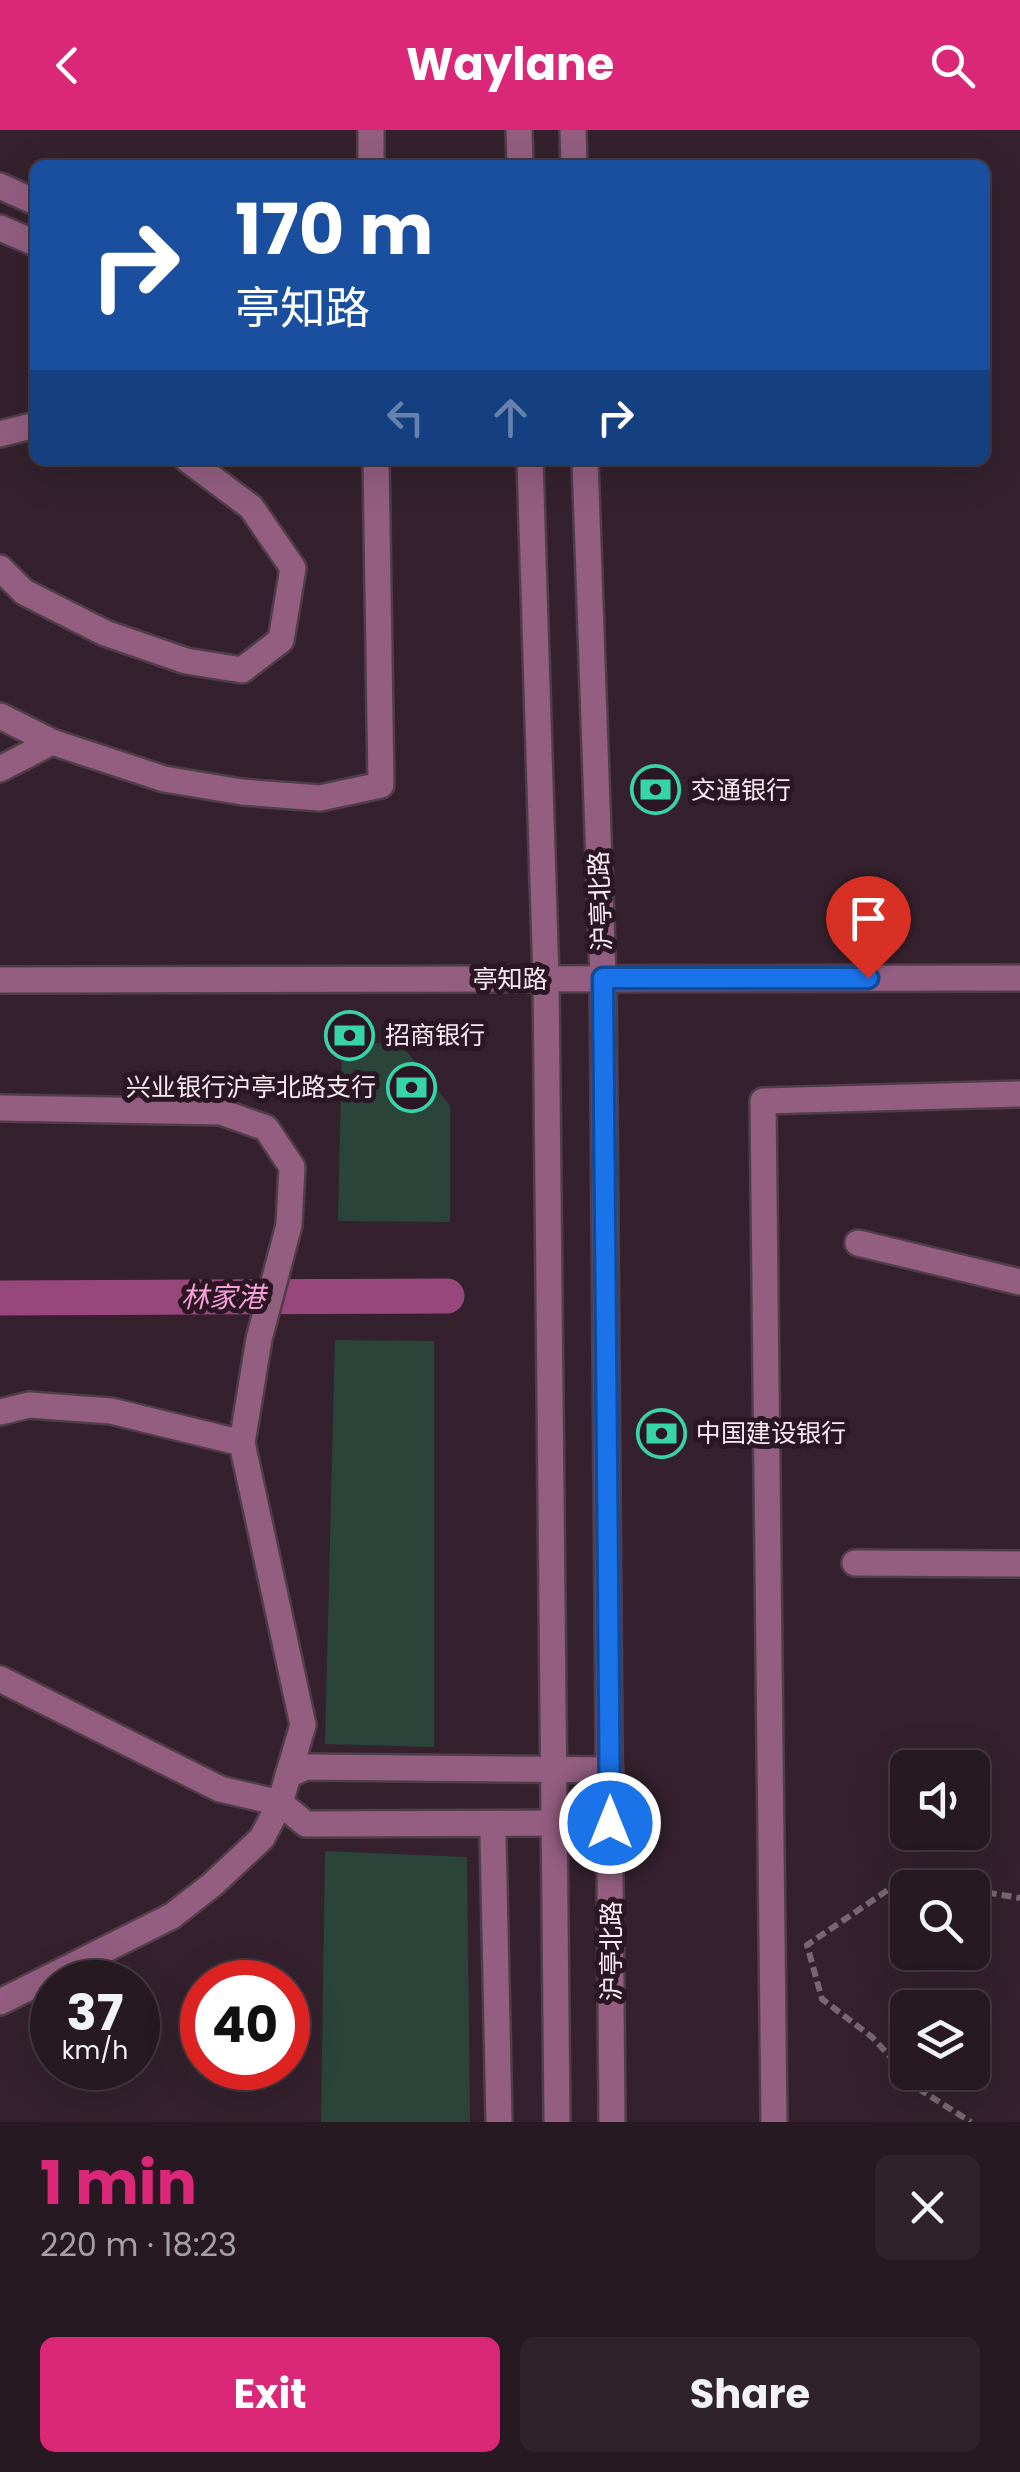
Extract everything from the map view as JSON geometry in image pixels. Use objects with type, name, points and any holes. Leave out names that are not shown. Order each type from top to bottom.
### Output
[{"type":"street","points":[[371,130],[371,160]]},
{"type":"street","points":[[519,130],[520,160]]},
{"type":"street","points":[[573,130],[574,160]]},
{"type":"street","points":[[0,186],[30,200]]},
{"type":"street","points":[[0,228],[30,241]]},
{"type":"street","points":[[0,434],[30,426]]},
{"type":"street","points":[[0,568],[24,592],[105,632],[186,662],[242,670],[282,640],[293,568],[252,507],[195,465]]},
{"type":"street","points":[[0,716],[52,742],[164,779],[242,792],[320,798],[381,785],[376,465]]},
{"type":"street","points":[[530,465],[546,980],[557,2122]]},
{"type":"street","name":"沪亭北路","points":[[584,465],[603,978],[612,2122]]},
{"type":"street","points":[[0,769],[52,742]]},
{"type":"street","name":"亭知路","points":[[0,980],[1020,978]]},
{"type":"street","points":[[774,2122],[763,1101],[1020,1094]]},
{"type":"street","points":[[0,1108],[221,1112],[266,1128],[292,1167],[289,1225],[259,1339],[242,1443],[303,1725],[280,1803],[262,1838],[213,1884],[172,1916],[0,2002]]},
{"type":"street","points":[[858,1244],[1020,1282]]},
{"type":"street","points":[[0,1412],[29,1405],[111,1411],[242,1443]]},
{"type":"street","points":[[855,1563],[1020,1564]]},
{"type":"street","points":[[0,1680],[220,1789],[280,1803],[306,1824],[610,1823]]},
{"type":"street","points":[[288,1774],[306,1767],[610,1770]]},
{"type":"street","points":[[492,1835],[499,2122]]},
{"type":"path","points":[[890,1889],[807,1945],[822,1999],[872,2037],[922,2091],[970,2122]]},
{"type":"path","points":[[990,1893],[1020,1898]]},
{"type":"building","points":[[342,1042],[401,1044],[450,1106],[450,1222],[338,1221]]},
{"type":"building","points":[[335,1340],[434,1341],[434,1747],[325,1744]]},
{"type":"building","points":[[325,1851],[467,1857],[470,2122],[321,2122]]},
{"type":"waterway","name":"林家港","points":[[0,1298],[447,1296]]},
{"type":"place","name":"交通银行","points":[[656,790]]},
{"type":"place","name":"招商银行","points":[[350,1035]]},
{"type":"place","name":"兴业银行沪亭北路支行","points":[[411,1087]]},
{"type":"place","name":"中国建设银行","points":[[661,1433]]},
{"type":"route","points":[[610,1823],[603,978],[868,978]]}]
